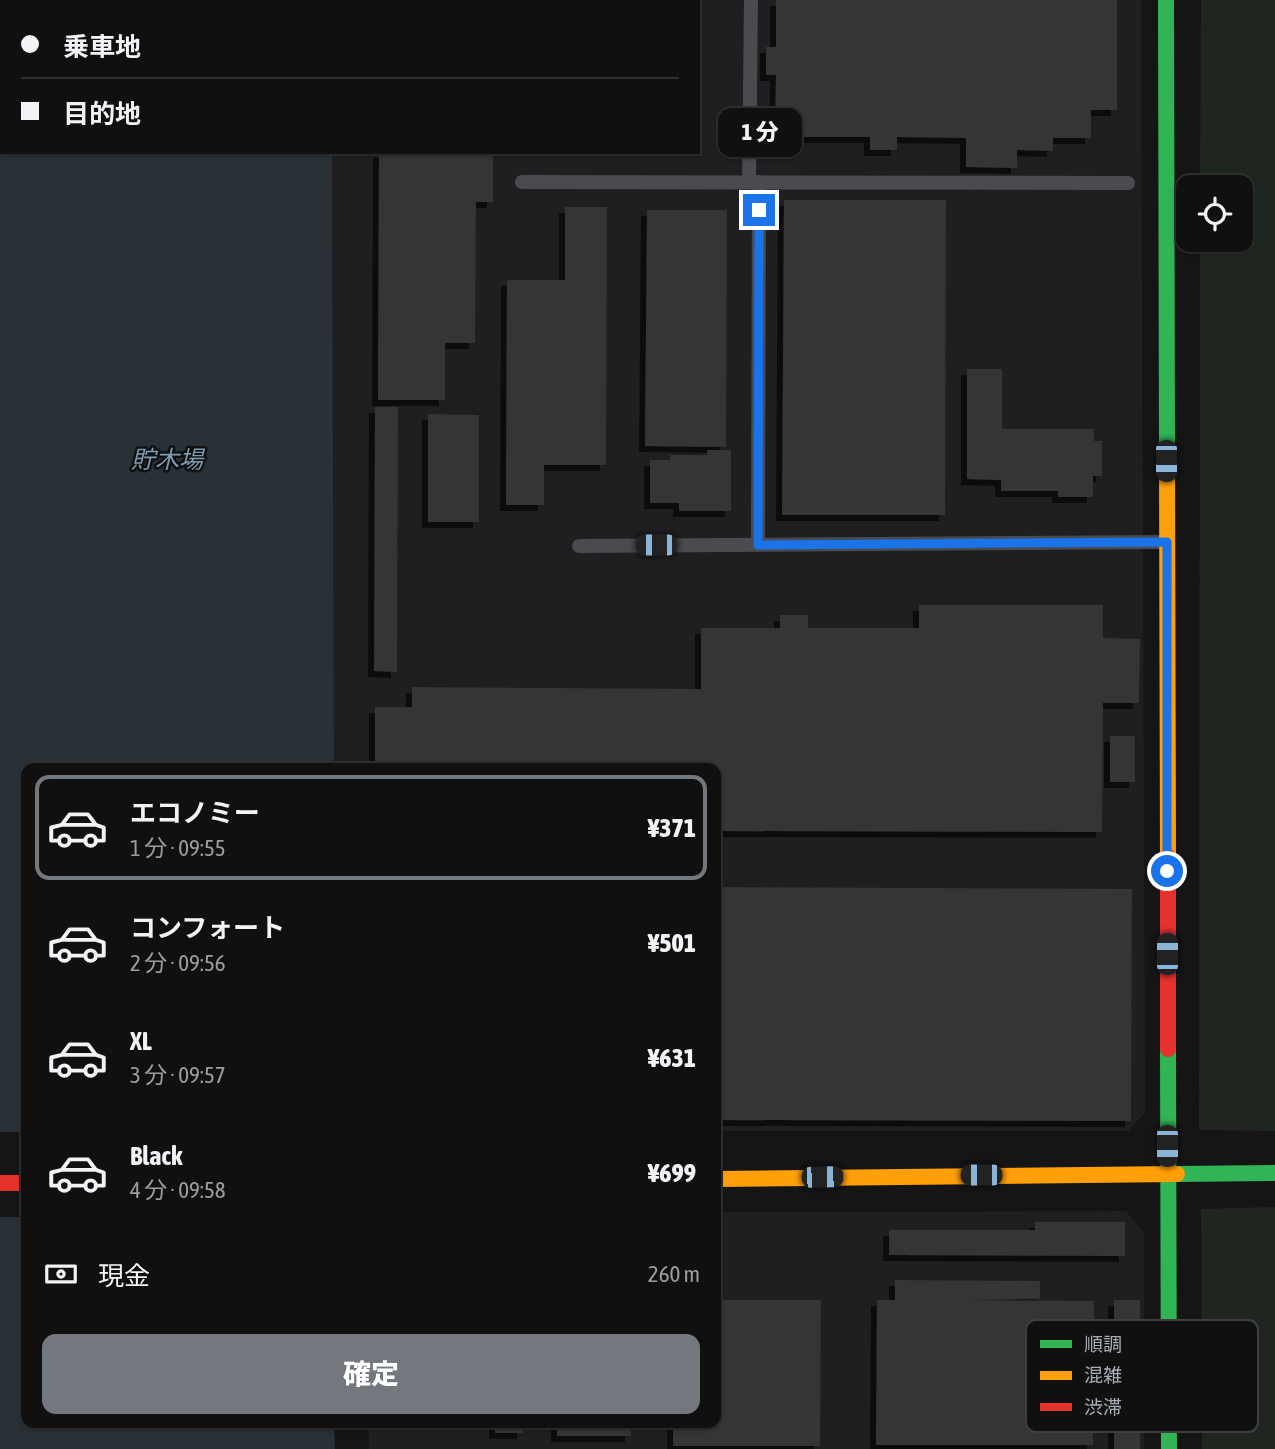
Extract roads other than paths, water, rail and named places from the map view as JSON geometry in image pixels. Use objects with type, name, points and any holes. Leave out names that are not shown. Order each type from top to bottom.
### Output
[{"type":"street","points":[[1166,0],[1168,1320]]},
{"type":"street","points":[[721,1179],[1275,1173]]},
{"type":"street","points":[[0,1183],[21,1183]]},
{"type":"lane","points":[[751,0],[758,545]]},
{"type":"lane","points":[[522,182],[1128,183]]},
{"type":"lane","points":[[579,546],[1167,542]]},
{"type":"water","name":"貯木場","points":[[0,154],[332,154],[334,763],[21,763],[21,1132],[0,1132]]},
{"type":"water","points":[[0,1217],[21,1217],[21,1428],[334,1428],[335,1449],[0,1449]]}]
